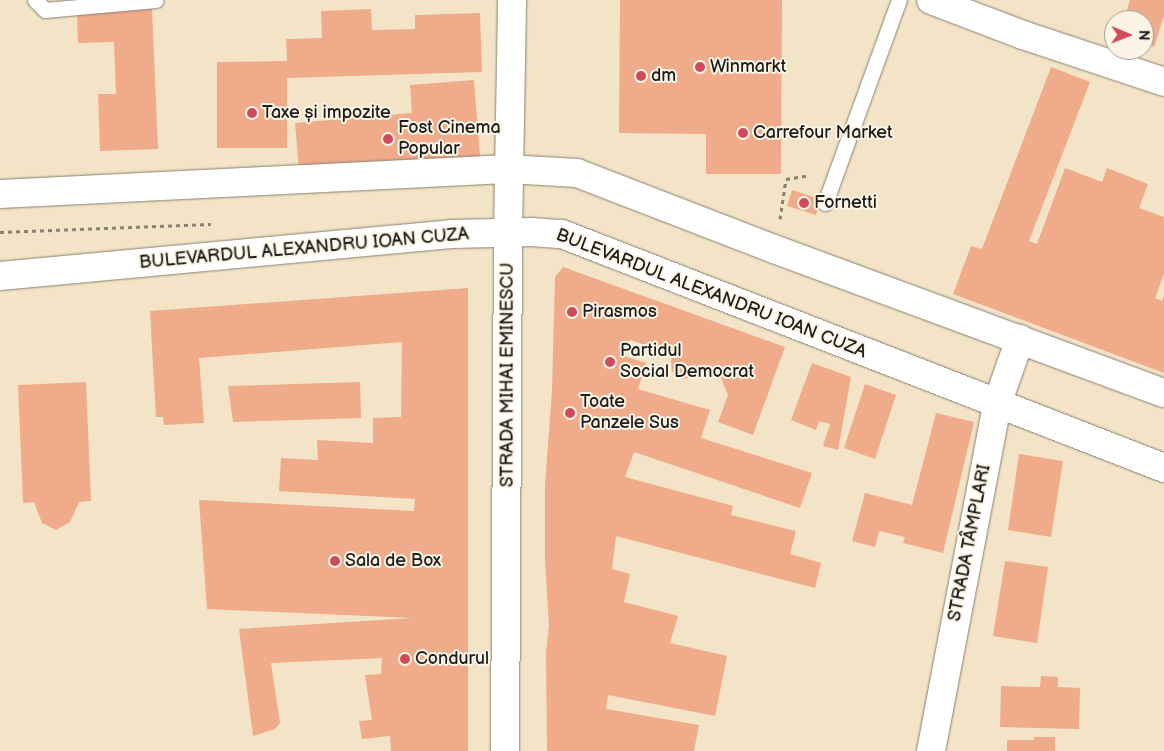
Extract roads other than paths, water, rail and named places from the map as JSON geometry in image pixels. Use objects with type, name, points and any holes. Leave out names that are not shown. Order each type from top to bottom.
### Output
[{"type":"main road","name":"STRADA MIHAI EMINESCU","points":[[505,751],[508,169],[512,0]]},
{"type":"main road","points":[[931,0],[1023,35],[1164,82]]},
{"type":"main road","points":[[0,194],[508,169],[551,170],[585,175],[774,249],[1164,392]]},
{"type":"main road","name":"BULEVARDUL ALEXANDRU IOAN CUZA","points":[[0,276],[450,234],[508,232],[562,234],[1164,468]]},
{"type":"main road","name":"STRADA TÂMPLARI","points":[[931,751],[997,404],[1020,339]]},
{"type":"lane","points":[[35,0],[45,10],[156,0]]},
{"type":"lane","points":[[825,203],[898,0]]},
{"type":"place","name":"Winmarkt","points":[[700,67]]},
{"type":"place","name":"dm","points":[[641,76]]},
{"type":"place","name":"Taxe și impozite","points":[[252,113]]},
{"type":"place","name":"Carrefour Market","points":[[743,133]]},
{"type":"place","name":"Fost Cinema Popular","points":[[388,139]]},
{"type":"place","name":"Fornetti","points":[[804,203]]},
{"type":"place","name":"Pirasmos","points":[[572,312]]},
{"type":"place","name":"Partidul Social Democrat","points":[[610,362]]},
{"type":"place","name":"Toate Panzele Sus","points":[[570,413]]},
{"type":"place","name":"Sala de Box","points":[[335,561]]},
{"type":"place","name":"Condurul","points":[[405,659]]}]
